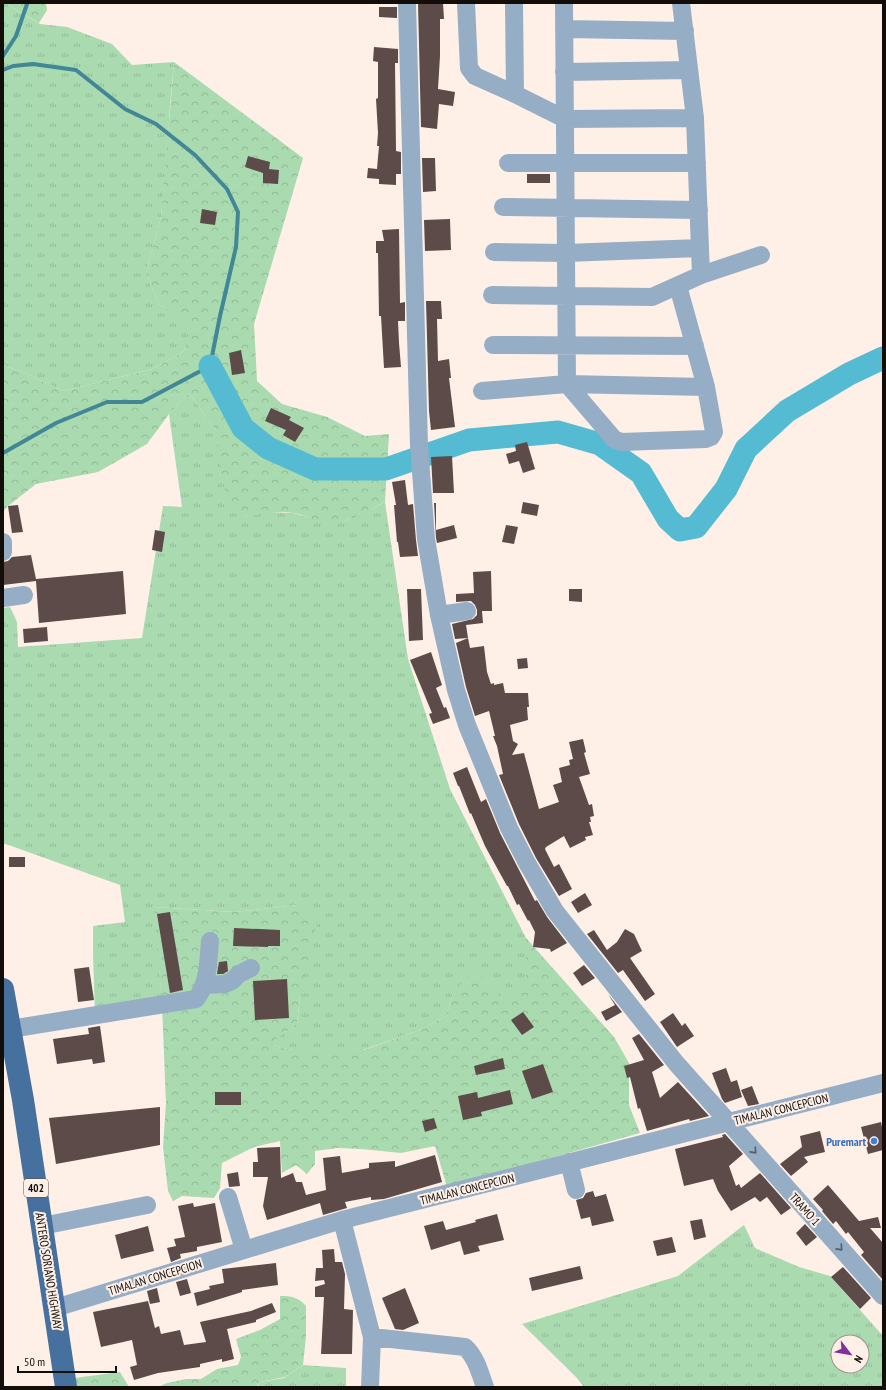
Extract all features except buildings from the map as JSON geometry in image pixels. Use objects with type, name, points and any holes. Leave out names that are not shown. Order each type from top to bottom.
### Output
[{"type":"main road","name":"ANTERO SORIANO HIGHWAY","points":[[3,989],[23,1100],[66,1387]]},
{"type":"street","name":"TRAMO 1","points":[[407,3],[418,445],[421,464],[426,539],[439,615],[456,690],[467,725],[509,828],[527,863],[555,911],[676,1063],[883,1296]]},
{"type":"street","points":[[466,3],[468,68],[474,76],[515,94],[565,119],[695,118]]},
{"type":"street","points":[[514,3],[515,94]]},
{"type":"street","points":[[564,3],[567,384],[614,439],[621,442],[706,439],[711,437],[714,432],[706,387],[678,286]]},
{"type":"street","points":[[681,3],[695,118],[701,276]]},
{"type":"street","points":[[564,29],[685,31]]},
{"type":"street","points":[[564,72],[689,70]]},
{"type":"street","points":[[508,163],[697,163]]},
{"type":"street","points":[[502,207],[699,210]]},
{"type":"street","points":[[494,252],[566,253],[700,248]]},
{"type":"street","points":[[492,295],[652,297],[701,276],[761,255]]},
{"type":"street","points":[[493,345],[566,344],[695,346]]},
{"type":"street","points":[[482,391],[567,384],[706,387]]},
{"type":"street","points":[[3,542],[3,552]]},
{"type":"street","points":[[3,598],[24,594]]},
{"type":"street","points":[[439,615],[467,611]]},
{"type":"street","points":[[10,1028],[196,999],[205,981],[210,941]]},
{"type":"street","points":[[204,985],[225,984],[251,968]]},
{"type":"street","name":"TIMALAN CONCEPCION","points":[[54,1308],[342,1220],[883,1083]]},
{"type":"street","points":[[569,1162],[576,1190]]},
{"type":"street","points":[[228,1198],[244,1250]]},
{"type":"street","points":[[42,1226],[147,1205]]},
{"type":"street","points":[[342,1220],[372,1337],[370,1387]]},
{"type":"street","points":[[372,1337],[465,1347],[471,1352],[480,1371],[485,1387]]},
{"type":"green space","points":[[3,3],[40,24],[67,27],[112,44],[132,65],[174,62],[161,217],[146,273],[159,304],[191,327],[184,351],[153,369],[63,391],[28,374],[3,365]]},
{"type":"green space","points":[[5,3],[46,3],[47,10],[39,23]]},
{"type":"green space","points":[[174,62],[303,158],[254,324],[257,381],[282,404],[327,417],[365,436],[389,434],[385,502],[342,522],[327,523],[288,512],[245,517],[225,493],[215,429],[189,393],[169,414],[147,444],[98,472],[36,484],[8,506],[3,512],[3,365],[28,374],[63,391],[153,369],[184,351],[190,327],[159,304],[146,273],[161,217]]},
{"type":"green space","points":[[189,393],[215,429],[245,517],[268,512],[293,513],[327,523],[348,520],[385,502],[408,659],[450,789],[526,938],[527,992],[502,1000],[453,993],[446,1016],[420,1030],[363,1050],[292,1050],[268,1044],[297,1024],[300,995],[298,905],[235,912],[155,907],[162,1005],[95,1015],[93,926],[125,922],[120,885],[3,843],[3,608],[10,607],[17,622],[18,647],[142,638],[163,506],[182,507],[169,414]]},
{"type":"green space","points":[[298,905],[317,923],[300,995],[297,1024],[269,1044],[292,1050],[364,1050],[420,1030],[446,1016],[453,993],[475,969],[502,999],[526,992],[526,938],[614,1037],[629,1063],[629,1105],[640,1133],[447,1187],[435,1146],[401,1153],[338,1148],[315,1151],[315,1164],[307,1174],[296,1165],[282,1173],[280,1141],[254,1147],[222,1163],[220,1188],[214,1198],[182,1196],[173,1201],[168,1191],[163,1147],[166,1103],[162,1005],[154,907],[235,912]]},
{"type":"green space","points":[[744,1225],[755,1248],[799,1267],[830,1276],[883,1336],[883,1387],[584,1387],[577,1378],[522,1324],[678,1276]]},
{"type":"green space","points":[[280,1296],[294,1298],[306,1306],[306,1337],[303,1365],[285,1377],[260,1382],[256,1387],[158,1387],[167,1383],[186,1379],[201,1379],[217,1369],[238,1365],[241,1357],[236,1339],[260,1330],[280,1319]]},
{"type":"green space","points":[[303,1365],[346,1368],[346,1387],[257,1387],[260,1382],[284,1378]]},
{"type":"green space","points":[[120,1372],[129,1387],[76,1387],[75,1378]]},
{"type":"waterway","points":[[3,56],[16,36],[27,4],[26,3]]},
{"type":"waterway","points":[[3,70],[13,66],[33,64],[76,70],[125,109],[156,124],[195,155],[227,189],[238,212],[236,247],[210,366],[142,402],[107,402],[56,423],[3,453]]},
{"type":"waterway","points":[[210,366],[243,428],[268,448],[315,469],[386,469],[469,440],[558,432],[600,444],[641,473],[668,519],[680,530],[696,527],[726,489],[746,449],[787,411],[849,374],[883,358]]},
{"type":"place","name":"Puremart","points":[[874,1141]]}]
